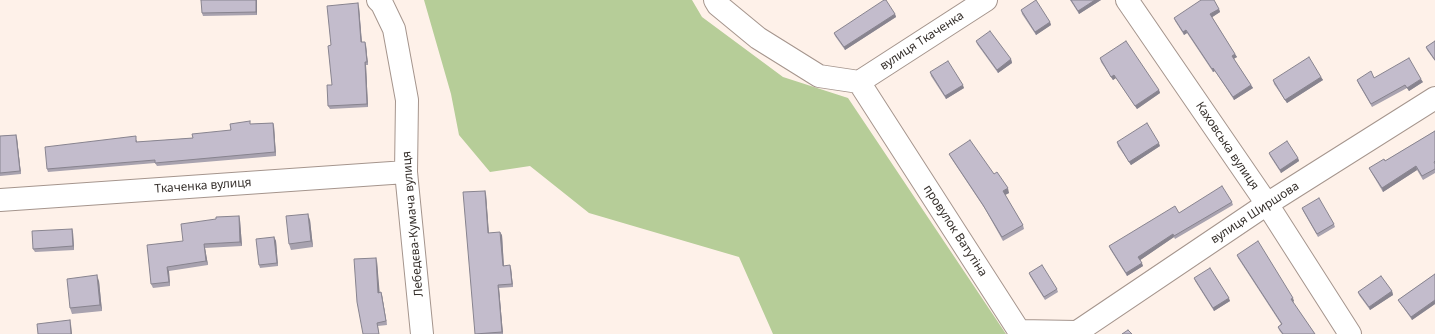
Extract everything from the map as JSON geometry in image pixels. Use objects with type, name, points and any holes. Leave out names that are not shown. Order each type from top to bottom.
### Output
[{"type":"street","name":"Лебедєва-Кумача вулиця","points":[[378,0],[382,4],[394,29],[407,100],[406,172],[422,334]]},
{"type":"street","points":[[715,0],[718,5],[758,38],[818,76],[859,82]]},
{"type":"street","name":"вулиця Ткаченка","points":[[859,82],[986,0]]},
{"type":"street","name":"Каховська вулиця","points":[[1127,0],[1267,204],[1350,334]]},
{"type":"street","name":"провулок Ватутіна","points":[[859,82],[1019,331],[1077,332]]},
{"type":"street","name":"вулиця Ширшова","points":[[1077,332],[1267,204],[1435,98]]},
{"type":"street","name":"Ткаченка вулиця","points":[[0,200],[406,172]]},
{"type":"green space","points":[[424,0],[692,0],[702,17],[783,77],[848,98],[1006,334],[773,334],[739,257],[589,213],[530,166],[490,172],[459,135],[451,94]]},
{"type":"building","points":[[201,0],[256,0],[256,12],[202,13]]},
{"type":"building","points":[[886,0],[895,14],[844,47],[834,33]]},
{"type":"building","points":[[1036,0],[1050,22],[1035,32],[1021,10]]},
{"type":"building","points":[[1071,0],[1095,0],[1078,11]]},
{"type":"building","points":[[1201,0],[1214,0],[1219,9],[1210,14],[1235,54],[1232,56],[1251,85],[1233,97],[1186,30],[1183,32],[1174,18]]},
{"type":"building","points":[[358,3],[361,42],[365,42],[367,62],[365,62],[367,104],[328,106],[327,85],[332,85],[328,46],[331,45],[327,6]]},
{"type":"building","points":[[990,31],[1011,59],[997,70],[976,41]]},
{"type":"building","points":[[1126,41],[1159,90],[1135,106],[1114,75],[1111,77],[1100,58]]},
{"type":"building","points":[[1435,41],[1435,60],[1426,47]]},
{"type":"building","points":[[1309,57],[1321,77],[1285,100],[1273,80]]},
{"type":"building","points":[[1409,58],[1421,79],[1407,88],[1405,85],[1371,104],[1357,80],[1371,71],[1374,78]]},
{"type":"building","points":[[948,61],[963,85],[945,96],[930,72]]},
{"type":"building","points":[[250,121],[250,124],[273,123],[275,152],[155,163],[155,160],[47,169],[45,147],[136,136],[136,142],[193,138],[192,134],[231,130],[230,124]]},
{"type":"building","points":[[1147,123],[1159,143],[1129,162],[1117,142]]},
{"type":"building","points":[[1435,131],[1435,169],[1422,176],[1416,166],[1382,188],[1369,168],[1384,159],[1385,161]]},
{"type":"building","points":[[16,135],[20,171],[0,173],[0,136]]},
{"type":"building","points":[[970,140],[994,174],[997,172],[1008,188],[1003,191],[1023,225],[1002,237],[983,205],[949,154]]},
{"type":"building","points":[[1287,141],[1298,158],[1280,170],[1269,153]]},
{"type":"building","points":[[1222,186],[1232,202],[1174,236],[1173,234],[1138,257],[1142,263],[1126,273],[1109,246],[1175,206],[1179,213]]},
{"type":"building","points":[[485,191],[488,233],[500,232],[503,266],[510,265],[512,284],[498,285],[502,332],[475,334],[463,192]]},
{"type":"building","points":[[1319,198],[1334,224],[1317,234],[1302,208]]},
{"type":"building","points":[[308,214],[311,241],[289,244],[286,216]]},
{"type":"building","points":[[239,216],[240,242],[204,244],[206,261],[167,267],[169,282],[151,284],[147,245],[183,241],[181,224],[216,219],[216,217]]},
{"type":"building","points":[[72,229],[73,246],[33,249],[32,231]]},
{"type":"building","points":[[274,237],[277,263],[259,265],[256,239]]},
{"type":"building","points":[[1258,241],[1293,298],[1291,299],[1315,334],[1283,334],[1278,327],[1282,324],[1237,255]]},
{"type":"building","points":[[376,258],[378,293],[381,292],[386,321],[377,323],[379,334],[363,334],[357,302],[354,259]]},
{"type":"building","points":[[1042,265],[1057,289],[1044,297],[1029,273]]},
{"type":"building","points":[[1210,268],[1229,298],[1213,308],[1194,278]]},
{"type":"building","points":[[1435,274],[1435,300],[1411,317],[1398,300]]},
{"type":"building","points":[[97,275],[100,305],[70,308],[67,279]]},
{"type":"building","points":[[1381,276],[1392,291],[1369,307],[1358,292]]},
{"type":"building","points":[[70,320],[71,334],[38,334],[37,324]]},
{"type":"building","points":[[1128,330],[1132,334],[1122,334]]}]
